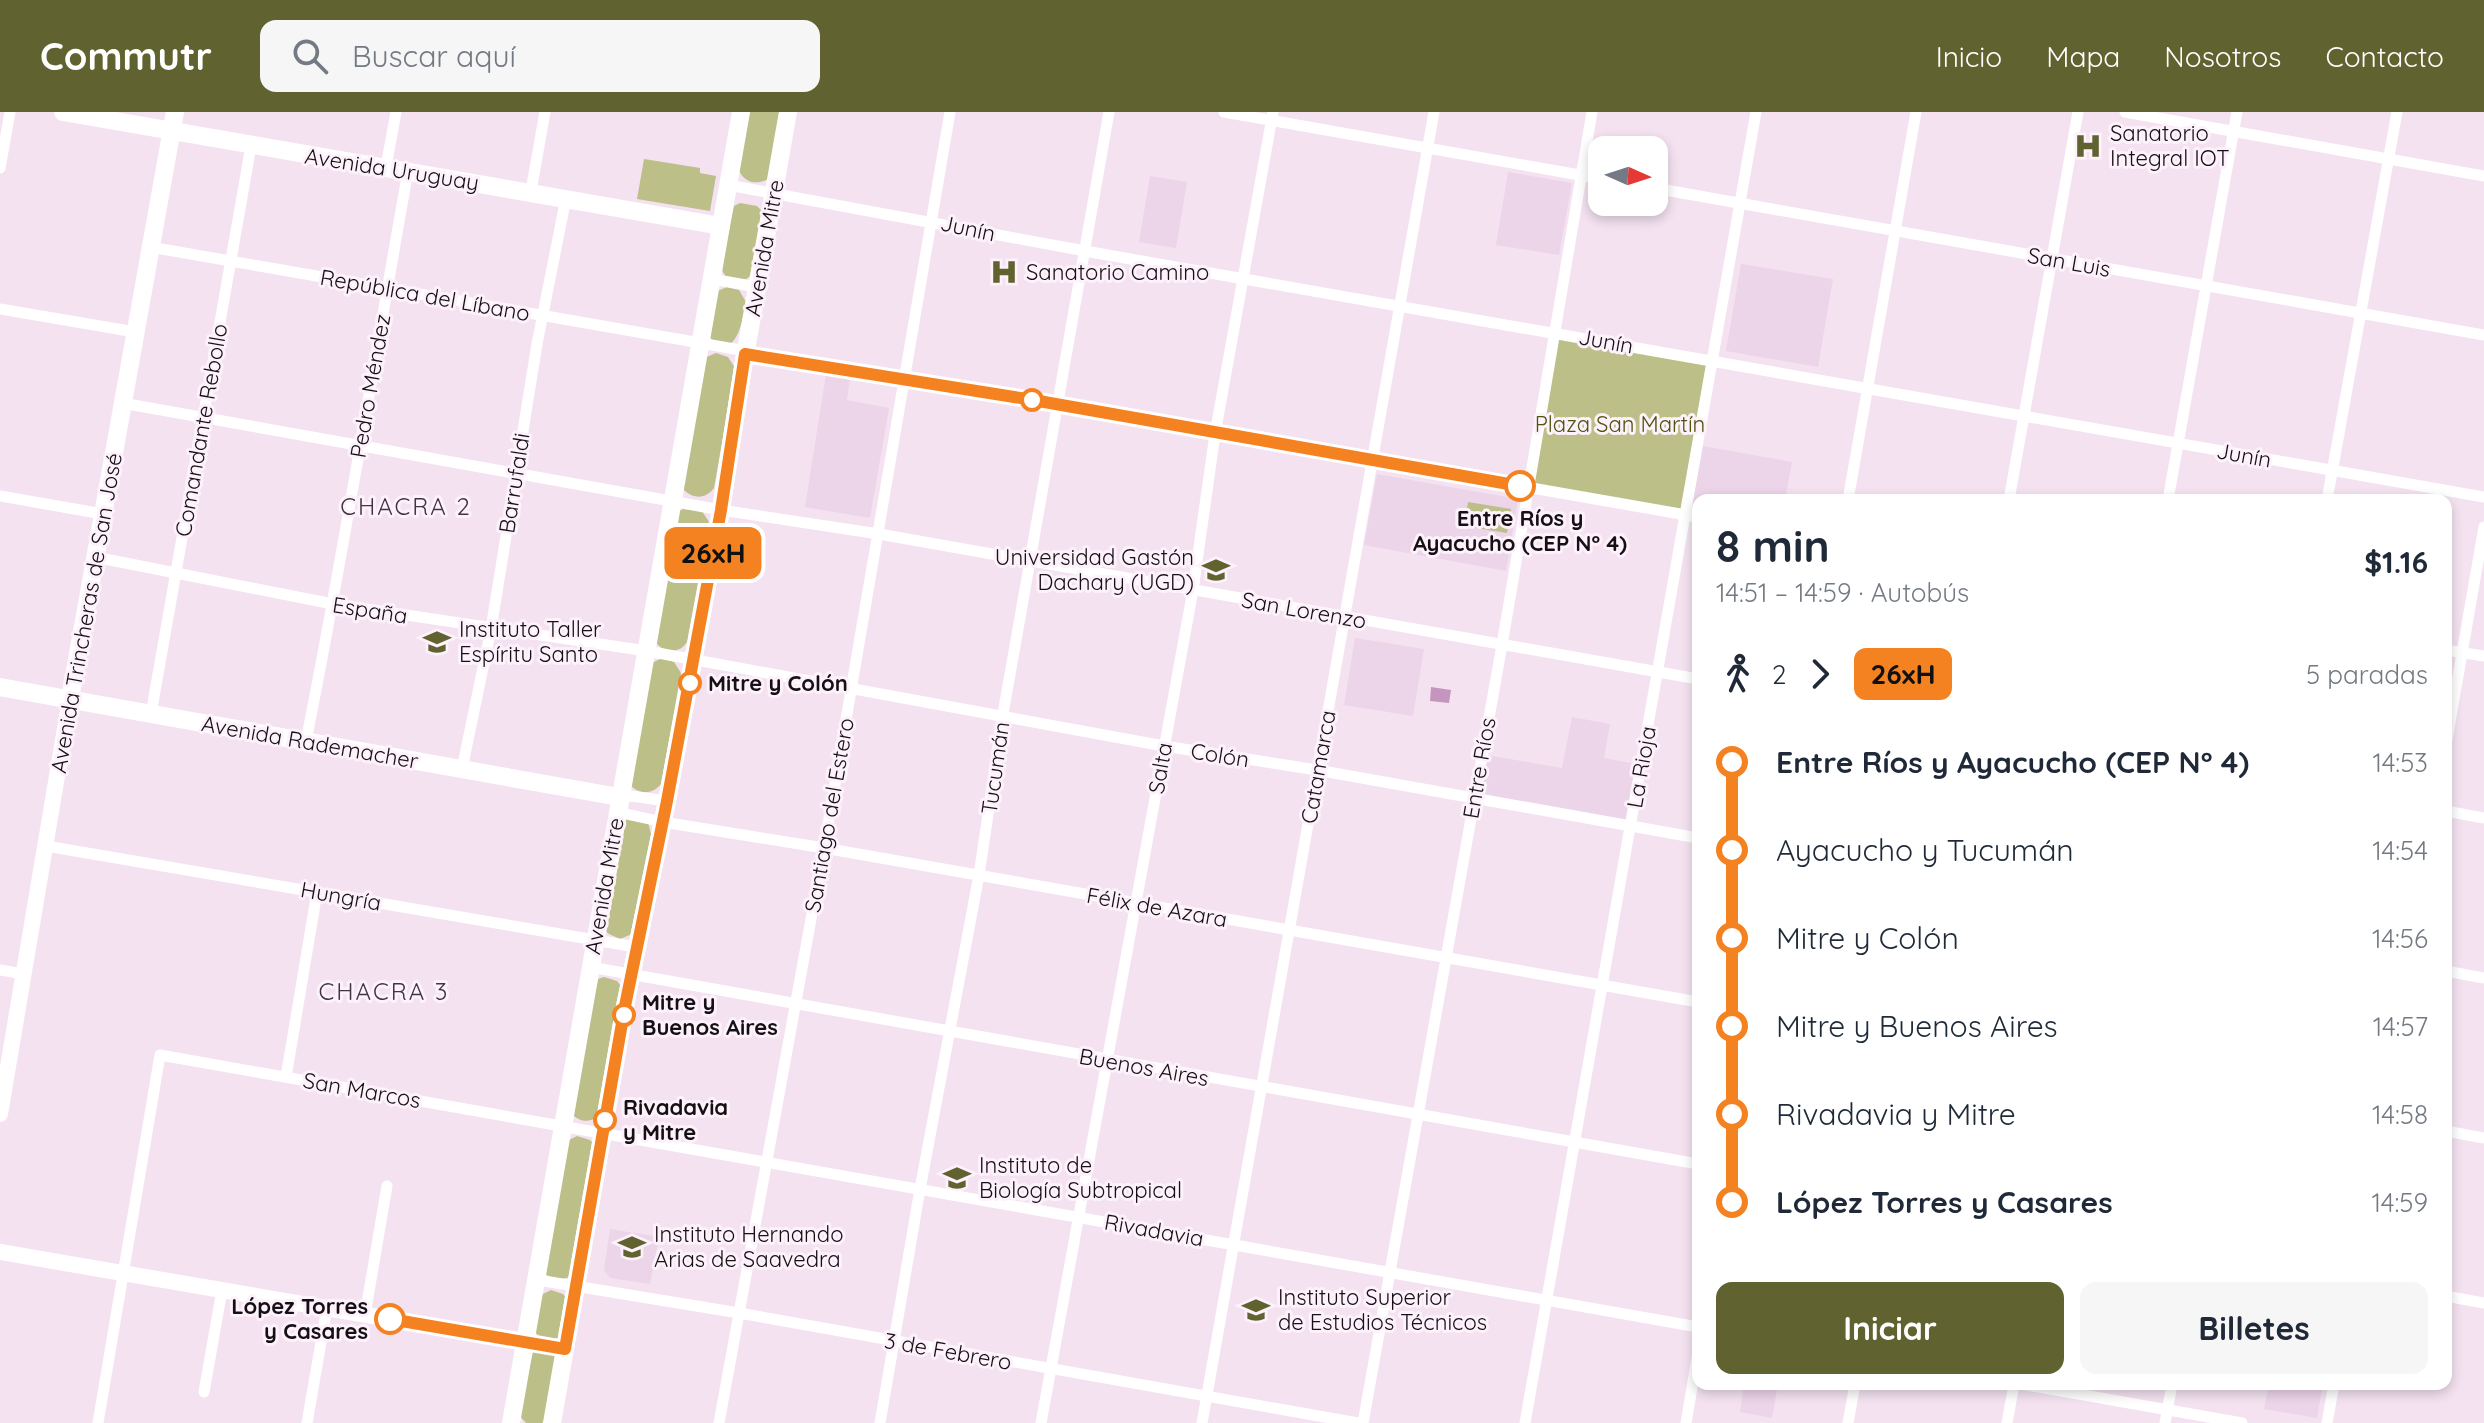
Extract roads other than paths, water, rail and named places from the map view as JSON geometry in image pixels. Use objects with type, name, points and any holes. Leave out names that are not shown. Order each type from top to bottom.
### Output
[{"type":"main road","name":"Avenida Uruguay","points":[[63,112],[721,226]]},
{"type":"main road","name":"Avenida Trincheras de San José","points":[[0,1114],[70,699],[175,112]]},
{"type":"main road","name":"Avenida Mitre","points":[[511,1423],[741,112]]},
{"type":"main road","name":"Avenida Mitre","points":[[552,1423],[636,947],[694,660],[788,112]]},
{"type":"main road","name":"Avenida Rademacher","points":[[0,687],[462,769],[618,804]]},
{"type":"main road","points":[[0,1252],[565,1349]]},
{"type":"street","points":[[0,168],[10,112]]},
{"type":"street","points":[[386,167],[396,112]]},
{"type":"street","points":[[531,191],[545,112]]},
{"type":"street","name":"Santiago del Estero","points":[[719,1423],[824,848],[950,112]]},
{"type":"street","name":"Tucumán","points":[[880,1423],[979,875],[1029,561],[1109,112]]},
{"type":"street","points":[[1224,112],[1272,116],[1588,176]]},
{"type":"street","name":"Catamarca","points":[[1202,1423],[1434,112]]},
{"type":"street","name":"Entre Ríos","points":[[1360,1423],[1502,645],[1592,112]]},
{"type":"street","name":"La Rioja","points":[[1695,494],[1712,361],[1756,112]]},
{"type":"street","points":[[1849,494],[1916,112]]},
{"type":"street","points":[[2010,494],[2078,112]]},
{"type":"street","points":[[2125,112],[2484,176]]},
{"type":"street","points":[[2169,494],[2237,112]]},
{"type":"street","points":[[2328,494],[2397,112]]},
{"type":"street","name":"Salta","points":[[1041,1423],[1193,590],[1215,434],[1272,116]]},
{"type":"street","name":"Comandante Rebollo","points":[[151,714],[251,146]]},
{"type":"street","name":"Pedro Méndez","points":[[306,741],[333,604],[408,171]]},
{"type":"street","name":"Junín","points":[[728,185],[1085,251],[2484,497]]},
{"type":"street","name":"San Luis","points":[[1668,191],[2484,335]]},
{"type":"street","name":"Barrufaldi","points":[[462,769],[491,629],[542,316],[566,198]]},
{"type":"street","name":"República del Líbano","points":[[150,247],[745,354],[1056,404],[1692,516]]},
{"type":"street","points":[[712,279],[757,287]]},
{"type":"street","points":[[0,309],[135,332]]},
{"type":"street","name":"San Lorenzo","points":[[122,403],[1692,678]]},
{"type":"street","points":[[0,496],[103,514]]},
{"type":"street","name":"La Rioja","points":[[1525,1423],[1658,673],[1692,516]]},
{"type":"street","points":[[2452,710],[2484,527]]},
{"type":"street","name":"España","points":[[95,557],[333,604],[647,651]]},
{"type":"street","name":"Colón","points":[[647,651],[1164,746],[1692,837]]},
{"type":"street","points":[[2452,651],[2484,656]]},
{"type":"street","points":[[618,804],[631,796],[667,801]]},
{"type":"street","name":"Félix de Azara","points":[[618,804],[663,822],[1692,1001]]},
{"type":"street","points":[[2452,812],[2484,818]]},
{"type":"street","name":"Hungría","points":[[46,846],[636,947]]},
{"type":"street","points":[[286,1077],[317,892]]},
{"type":"street","name":"Buenos Aires","points":[[590,967],[1692,1163]]},
{"type":"street","points":[[0,970],[24,974]]},
{"type":"street","points":[[2452,972],[2484,978]]},
{"type":"street","name":"San Marcos","points":[[123,1273],[160,1055],[564,1125]]},
{"type":"street","name":"Rivadavia","points":[[564,1125],[1692,1326]]},
{"type":"street","points":[[2452,1132],[2484,1138]]},
{"type":"street","points":[[365,1315],[387,1186]]},
{"type":"street","points":[[98,1423],[123,1273]]},
{"type":"street","name":"3 de Febrero","points":[[538,1280],[1360,1423]]},
{"type":"street","points":[[204,1392],[222,1290]]},
{"type":"street","points":[[2452,1297],[2484,1303]]},
{"type":"street","points":[[307,1423],[327,1308]]},
{"type":"street","points":[[1686,1423],[1692,1388]]},
{"type":"street","points":[[1848,1423],[1854,1390]]},
{"type":"street","points":[[2007,1423],[2013,1390]]},
{"type":"street","points":[[2055,1390],[2242,1423]]},
{"type":"street","points":[[2165,1423],[2171,1390]]},
{"type":"street","points":[[2327,1423],[2333,1390]]},
{"type":"place","name":"Sanatorio Integral IOT","points":[[2088,146]]},
{"type":"place","name":"Sanatorio Camino","points":[[1004,272]]},
{"type":"place","name":"Entre Ríos y Ayacucho (CEP N° 4)","points":[[1520,486]]},
{"type":"place","name":"Universidad Gastón Dachary (UGD)","points":[[1216,570]]},
{"type":"place","name":"Instituto Taller Espíritu Santo","points":[[437,642]]},
{"type":"place","name":"Mitre y Colón","points":[[690,683]]},
{"type":"place","name":"Mitre y Buenos Aires","points":[[624,1015]]},
{"type":"place","name":"Rivadavia y Mitre","points":[[605,1120]]},
{"type":"place","name":"Instituto de Biología Subtropical","points":[[957,1178]]},
{"type":"place","name":"Instituto Hernando Arias de Saavedra","points":[[632,1247]]},
{"type":"place","name":"Instituto Superior de Estudios Técnicos","points":[[1256,1310]]},
{"type":"place","name":"López Torres y Casares","points":[[390,1319]]},
{"type":"district","name":"CHACRA 2","points":[[406,507]]},
{"type":"district","name":"CHACRA 3","points":[[384,992]]},
{"type":"park label","name":"Plaza San Martín","points":[[1620,424]]}]
